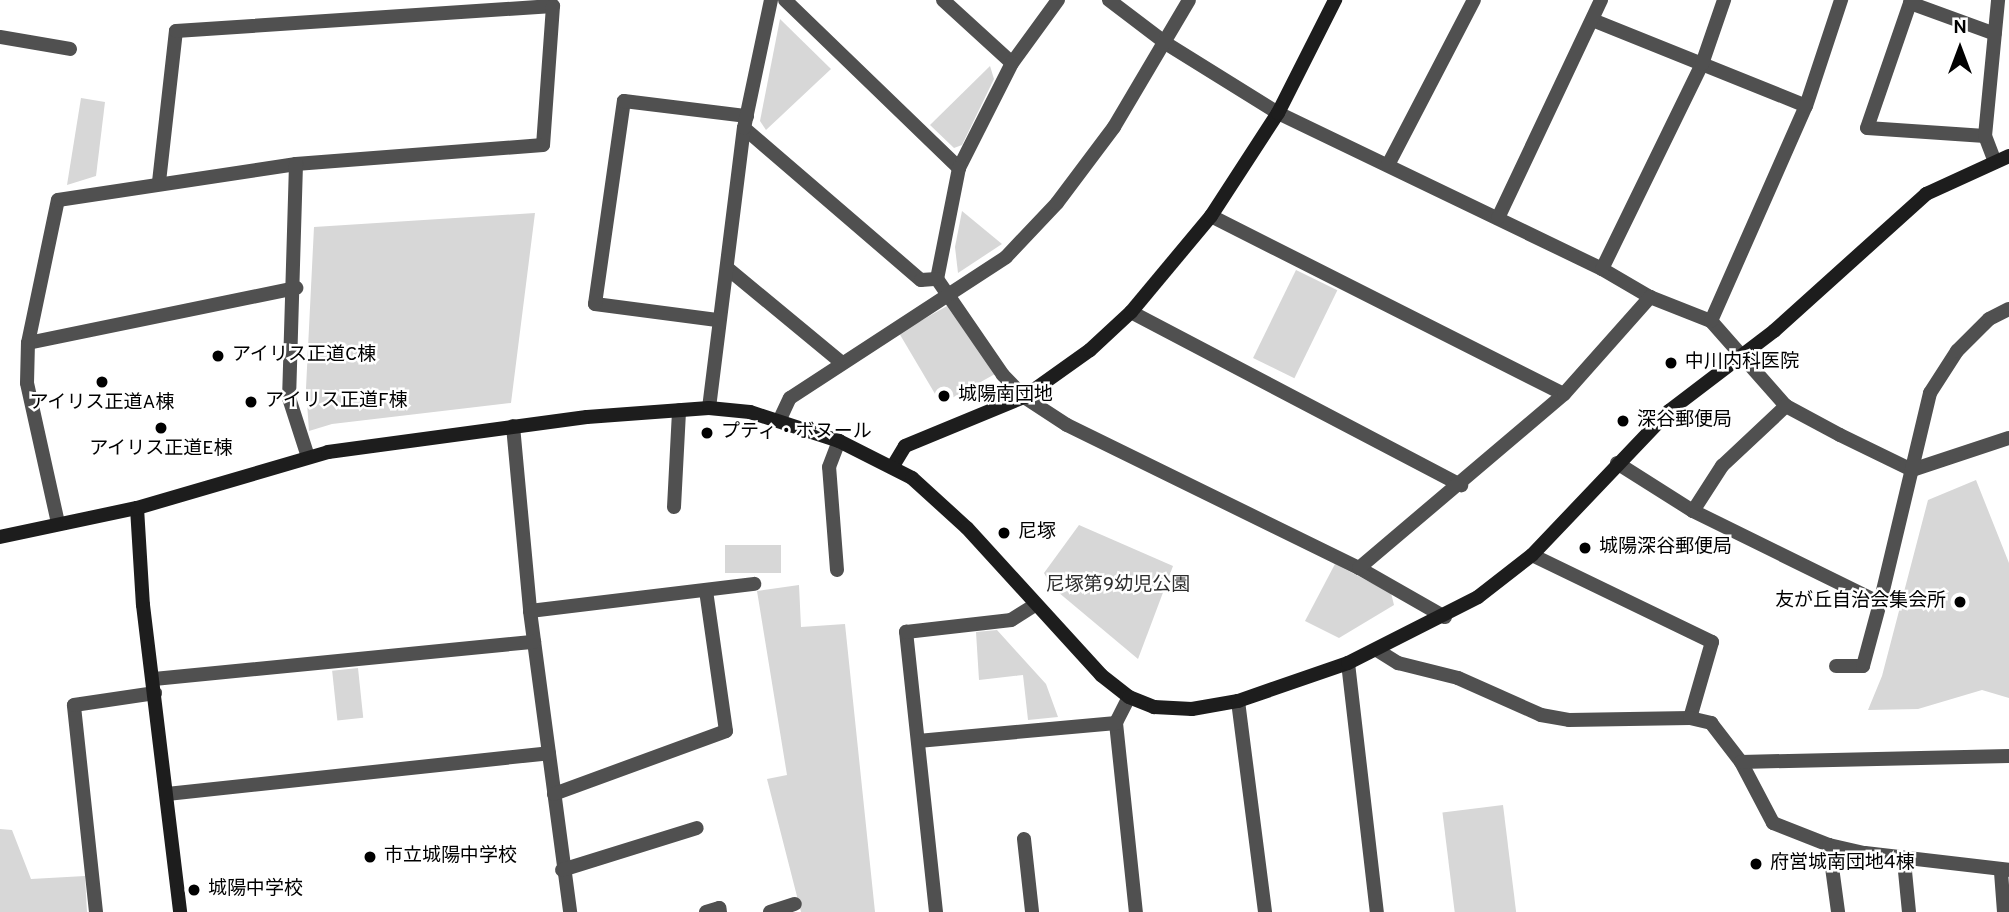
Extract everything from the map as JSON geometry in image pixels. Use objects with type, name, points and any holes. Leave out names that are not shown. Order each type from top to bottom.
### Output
[{"type":"street","points":[[709,408],[717,320],[727,268],[746,122],[771,0]]},
{"type":"street","points":[[785,0],[959,168]]},
{"type":"street","points":[[943,0],[1012,63]]},
{"type":"street","points":[[1058,0],[1012,63],[959,168],[937,279],[947,295],[1024,397],[1067,425],[1359,568],[1445,617]]},
{"type":"street","points":[[1109,0],[1167,44],[1278,113],[1602,268],[1650,297],[1711,321],[1745,356],[1786,406],[1912,470],[2009,438]]},
{"type":"street","points":[[780,419],[790,398],[1006,257],[1057,203],[1114,127],[1167,44],[1189,0]]},
{"type":"street","points":[[893,466],[905,446],[1024,397],[1090,350],[1131,312],[1210,216],[1278,113],[1335,0]]},
{"type":"street","points":[[1388,165],[1474,0]]},
{"type":"street","points":[[1498,218],[1595,21],[1601,0]]},
{"type":"street","points":[[1602,268],[1702,64],[1724,0]]},
{"type":"street","points":[[1711,321],[1807,106],[1841,0]]},
{"type":"street","points":[[0,537],[137,508],[309,457],[513,426],[709,408],[780,419],[839,441],[893,466],[967,528],[1035,606],[1101,675],[1129,697],[1154,707],[1179,708],[1238,701],[1348,663],[1445,617],[1532,555],[1669,411],[1745,356],[1926,194],[2002,159],[1985,136],[1998,0]]},
{"type":"street","points":[[1985,136],[1867,128],[1910,3],[1994,34]]},
{"type":"street","points":[[58,523],[27,383],[28,343],[58,200],[159,182],[296,163],[543,145],[553,6],[176,31],[159,182]]},
{"type":"street","points":[[1595,21],[1807,106]]},
{"type":"street","points":[[0,37],[70,49]]},
{"type":"street","points":[[717,320],[595,304],[624,101],[746,122],[921,280],[937,279]]},
{"type":"street","points":[[296,163],[296,288],[289,398],[309,457]]},
{"type":"street","points":[[1210,216],[1564,394]]},
{"type":"street","points":[[727,268],[842,363]]},
{"type":"street","points":[[28,343],[296,288]]},
{"type":"street","points":[[1359,568],[1461,485],[1564,394],[1650,297]]},
{"type":"street","points":[[1836,666],[1863,666],[1930,393],[1956,351],[1989,319],[2009,309]]},
{"type":"street","points":[[1131,312],[1461,485]]},
{"type":"street","points":[[1693,511],[1722,466],[1786,406]]},
{"type":"street","points":[[674,507],[679,410]]},
{"type":"street","points":[[513,426],[530,611],[562,870],[570,912]]},
{"type":"street","points":[[838,570],[823,474],[839,441]]},
{"type":"street","points":[[1617,463],[1693,511],[1880,603]]},
{"type":"street","points":[[137,508],[180,912]]},
{"type":"street","points":[[1532,555],[1712,642],[1690,718]]},
{"type":"street","points":[[530,611],[754,584]]},
{"type":"street","points":[[554,794],[726,730],[706,590]]},
{"type":"street","points":[[936,912],[906,632],[1011,620],[1035,606]]},
{"type":"street","points":[[96,912],[74,705],[154,686],[534,642]]},
{"type":"street","points":[[1377,650],[1398,663],[1458,678],[1541,715],[1569,720],[1690,718],[1711,723],[1741,762],[1773,823],[1829,845],[1904,861],[2005,871],[2004,912]]},
{"type":"street","points":[[1348,663],[1377,912]]},
{"type":"street","points":[[1129,697],[1116,723],[1136,912]]},
{"type":"street","points":[[1238,701],[1265,912]]},
{"type":"street","points":[[918,741],[1116,723]]},
{"type":"street","points":[[167,794],[549,753]]},
{"type":"street","points":[[1741,762],[2009,756]]},
{"type":"street","points":[[562,870],[697,828]]},
{"type":"street","points":[[1024,839],[1032,912]]},
{"type":"street","points":[[1829,845],[1838,912]]},
{"type":"street","points":[[1904,861],[1909,912]]},
{"type":"street","points":[[770,912],[794,904]]},
{"type":"street","points":[[706,912],[720,912]]},
{"type":"green space","points":[[780,19],[831,69],[766,130],[760,121]]},
{"type":"green space","points":[[990,66],[994,79],[962,145],[954,148],[930,125]]},
{"type":"green space","points":[[81,98],[105,102],[96,176],[67,185]]},
{"type":"green space","points":[[962,211],[1002,244],[958,273],[955,247]]},
{"type":"green space","points":[[535,213],[511,403],[332,424],[309,431],[306,388],[314,227]]},
{"type":"green space","points":[[1296,270],[1337,290],[1294,378],[1253,358]]},
{"type":"green space","points":[[947,306],[995,374],[941,404],[899,333]]},
{"type":"green space","points":[[1976,480],[2009,563],[2009,698],[1982,690],[1918,709],[1868,710],[1882,676],[1928,500]]},
{"type":"green space","name":"尼塚第9幼児公園","points":[[1079,525],[1173,566],[1138,659],[1052,587],[1044,573]]},
{"type":"green space","points":[[725,545],[781,545],[781,573],[725,573]]},
{"type":"green space","points":[[1335,564],[1391,593],[1394,605],[1339,638],[1305,621]]},
{"type":"green space","points":[[799,585],[801,627],[845,624],[875,912],[801,912],[767,779],[787,775],[757,591]]},
{"type":"green space","points":[[997,630],[1046,684],[1058,717],[1028,720],[1023,675],[979,680],[976,632]]},
{"type":"green space","points":[[358,668],[363,718],[337,720],[332,671]]},
{"type":"green space","points":[[1503,805],[1516,912],[1455,912],[1442,812]]},
{"type":"green space","points":[[0,829],[12,830],[31,879],[85,876],[87,912],[0,912]]},
{"type":"place","name":"アイリス正道C棟","points":[[218,356]]},
{"type":"place","name":"中川内科医院","points":[[1671,363]]},
{"type":"place","name":"アイリス正道A棟","points":[[102,382]]},
{"type":"place","name":"城陽南団地","points":[[944,396]]},
{"type":"place","name":"アイリス正道F棟","points":[[251,402]]},
{"type":"place","name":"深谷郵便局","points":[[1623,421]]},
{"type":"place","name":"アイリス正道E棟","points":[[161,428]]},
{"type":"place","name":"プティ・ボヌール","points":[[707,433]]},
{"type":"place","name":"尼塚","points":[[1004,533]]},
{"type":"place","name":"城陽深谷郵便局","points":[[1585,548]]},
{"type":"place","name":"友が丘自治会集会所","points":[[1960,602]]},
{"type":"place","name":"市立城陽中学校","points":[[370,857]]},
{"type":"place","name":"府営城南団地4棟","points":[[1756,864]]},
{"type":"place","name":"城陽中学校","points":[[194,890]]}]
